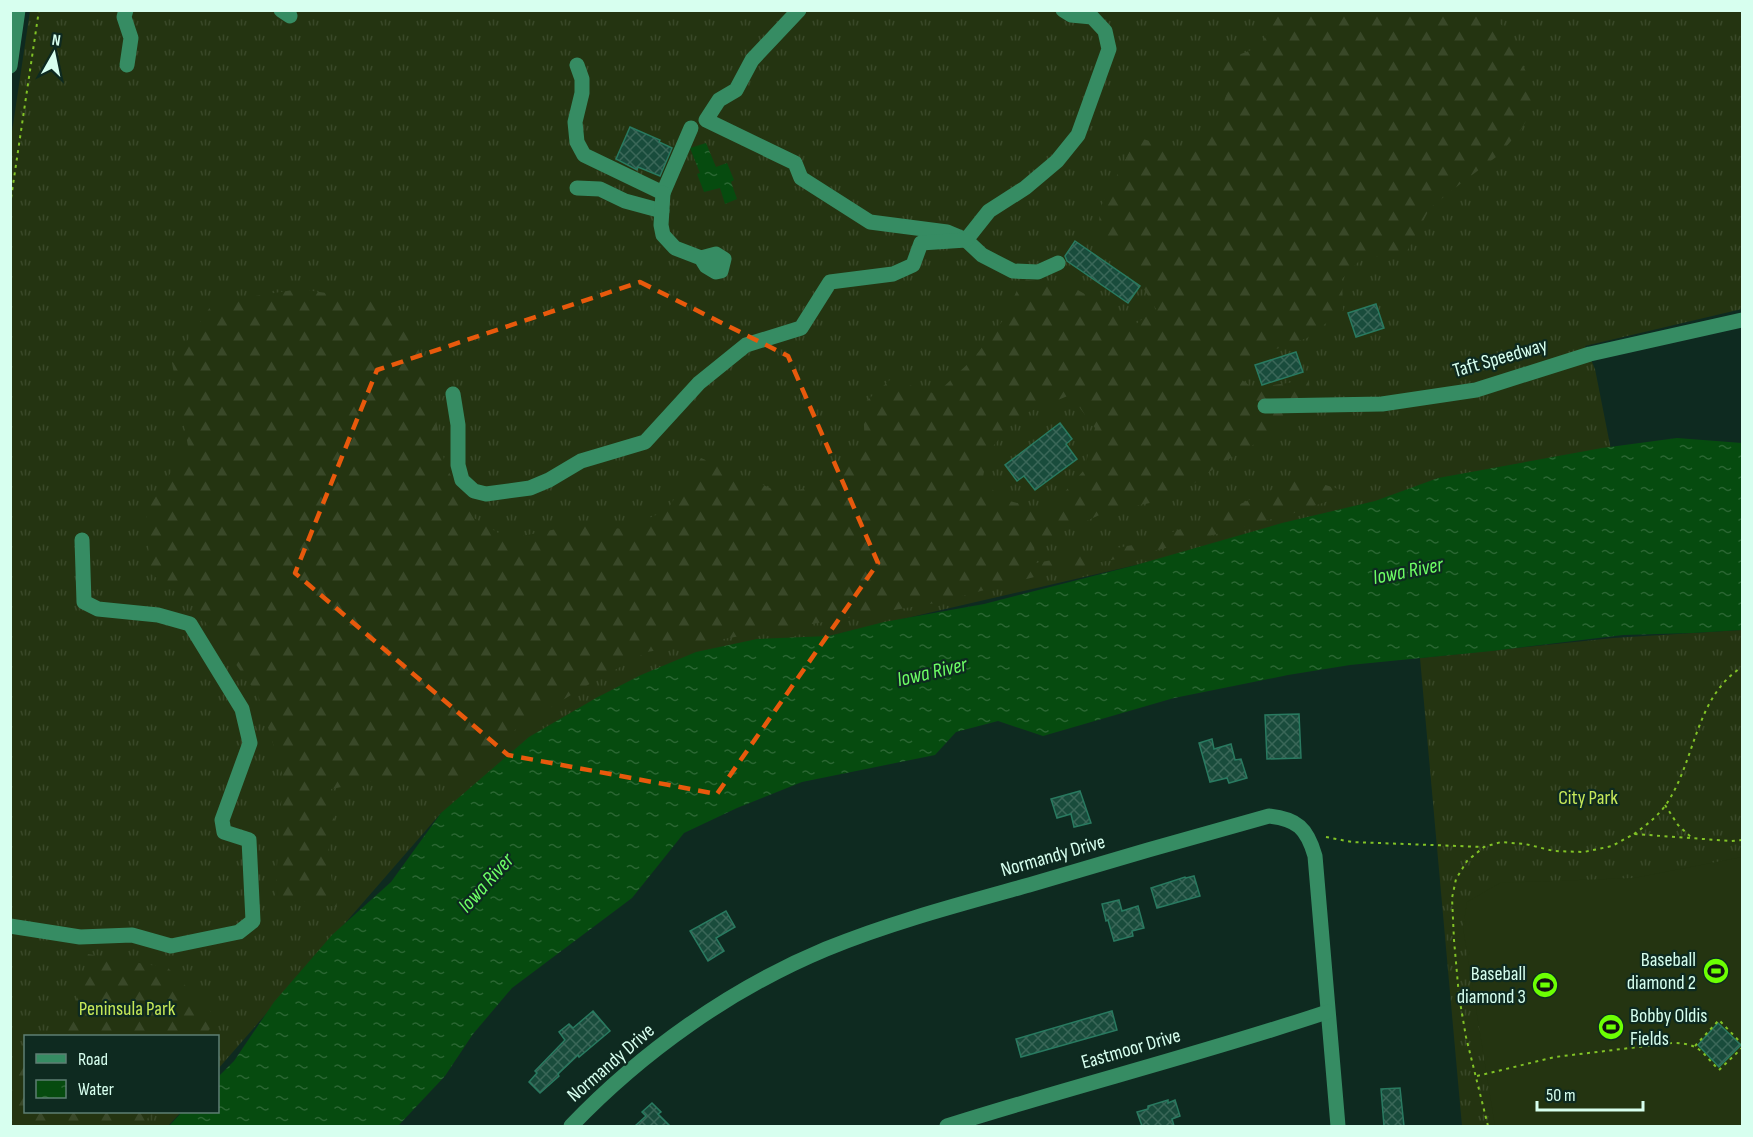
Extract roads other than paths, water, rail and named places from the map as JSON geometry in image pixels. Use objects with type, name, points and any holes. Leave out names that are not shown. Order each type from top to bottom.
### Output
[{"type":"street","points":[[10,66],[18,10]]},
{"type":"street","points":[[126,10],[124,16],[131,38],[127,65]]},
{"type":"street","points":[[799,10],[752,60],[736,90],[719,100],[706,120],[795,163],[801,178],[870,222],[947,232],[966,240],[982,255],[1013,271],[1038,272],[1058,262]]},
{"type":"street","points":[[453,394],[458,425],[458,465],[462,480],[474,491],[486,494],[530,488],[549,480],[581,461],[645,442],[699,383],[746,345],[801,328],[830,282],[893,274],[913,264],[921,243],[966,240],[989,211],[1025,189],[1056,161],[1078,135],[1109,49],[1105,31],[1092,17],[1071,15],[1063,10]]},
{"type":"street","points":[[577,65],[582,79],[582,93],[575,122],[577,142],[584,155],[663,193]]},
{"type":"street","points":[[691,128],[663,193],[661,225],[663,235],[675,248],[701,258]]},
{"type":"street","points":[[577,188],[600,189],[625,201],[662,211]]},
{"type":"street","name":"Taft Speedway","points":[[1265,406],[1382,404],[1476,390],[1590,354],[1743,320]]},
{"type":"street","points":[[10,926],[80,937],[132,935],[171,946],[239,932],[254,921],[249,840],[224,832],[222,820],[250,743],[242,710],[190,624],[158,615],[98,609],[84,602],[82,540]]},
{"type":"street","name":"Normandy Drive","points":[[571,1126],[630,1070],[672,1038],[734,995],[825,949],[913,918],[1269,816],[1295,822],[1311,840],[1315,856],[1338,1126]]},
{"type":"street","name":"Eastmoor Drive","points":[[947,1126],[1328,1012]]},
{"type":"water","points":[[706,143],[716,167],[727,163],[734,180],[731,182],[737,199],[725,204],[720,188],[704,192],[697,174],[700,173],[690,148]]},
{"type":"water","name":"Iowa River","points":[[1677,438],[1742,443],[1742,630],[1623,635],[1350,665],[1174,698],[1043,736],[998,721],[956,732],[935,755],[802,782],[737,808],[684,833],[632,898],[512,988],[473,1034],[445,1076],[398,1126],[169,1126],[181,1113],[219,1113],[219,1076],[234,1061],[274,1002],[332,935],[391,882],[441,813],[529,737],[641,675],[696,652],[757,639],[829,636],[884,622],[984,604],[1136,565],[1282,523],[1375,501],[1438,478],[1602,448]]},
{"type":"place","name":"Baseball diamond 2","points":[[1716,971]]},
{"type":"place","name":"Baseball diamond 3","points":[[1545,985]]},
{"type":"place","name":"Bobby Oldis Fields","points":[[1611,1027]]},
{"type":"park label","name":"City Park","points":[[1588,798]]},
{"type":"park label","name":"Peninsula Park","points":[[127,1009]]}]
